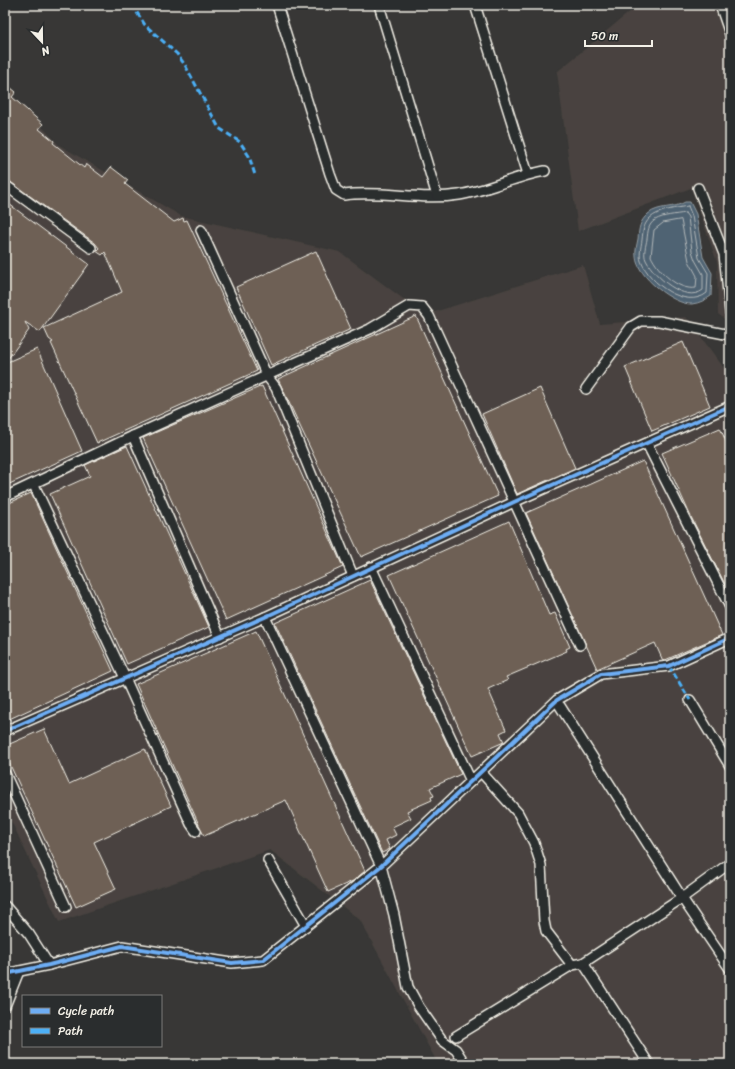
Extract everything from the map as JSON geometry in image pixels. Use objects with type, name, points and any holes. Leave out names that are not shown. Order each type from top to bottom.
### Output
[{"type":"street","points":[[277,5],[303,92],[336,190],[344,195],[459,195],[496,185],[528,174],[545,171]]},
{"type":"street","points":[[379,5],[437,196]]},
{"type":"street","points":[[475,5],[528,174]]},
{"type":"street","points":[[720,5],[730,34]]},
{"type":"street","points":[[5,185],[91,248]]},
{"type":"street","points":[[698,188],[724,254],[730,312]]},
{"type":"street","points":[[201,230],[267,376],[276,388],[353,576]]},
{"type":"street","points":[[5,497],[34,485],[133,436],[370,329],[409,306],[422,307],[429,316],[580,645]]},
{"type":"street","points":[[586,389],[631,327],[641,321],[659,321],[730,335]]},
{"type":"street","points":[[5,731],[265,617],[514,502],[730,406]]},
{"type":"street","points":[[133,436],[220,637]]},
{"type":"street","points":[[647,444],[730,607]]},
{"type":"street","points":[[34,485],[125,678],[191,824],[196,831]]},
{"type":"street","points":[[371,567],[471,781]]},
{"type":"street","points":[[265,617],[381,866],[394,915],[408,987],[419,1007],[442,1040],[456,1050],[466,1064]]},
{"type":"street","points":[[5,974],[49,965],[122,946],[232,963],[263,960],[381,866],[557,700],[601,674],[669,666],[730,638]]},
{"type":"street","points":[[690,700],[730,766]]},
{"type":"street","points":[[560,706],[682,898],[730,969]]},
{"type":"street","points":[[481,772],[518,813],[534,843],[541,865],[544,921],[546,931],[572,965]]},
{"type":"street","points":[[5,774],[66,907]]},
{"type":"street","points":[[268,860],[306,926]]},
{"type":"street","points":[[456,1036],[572,965],[583,963],[682,898],[730,863]]},
{"type":"street","points":[[5,906],[29,934],[49,965]]},
{"type":"street","points":[[583,963],[649,1064]]},
{"type":"street","points":[[5,1006],[19,971]]},
{"type":"shaded area","points":[[638,5],[730,5],[730,323],[718,314],[717,262],[691,188],[578,231],[557,72]]},
{"type":"shaded area","points":[[5,87],[59,145],[181,216],[340,252],[425,315],[583,265],[600,324],[686,317],[730,376],[730,1064],[438,1064],[360,920],[270,850],[59,922],[5,808]]},
{"type":"water","points":[[685,202],[690,202],[696,214],[703,257],[712,273],[711,296],[698,303],[692,304],[675,300],[657,288],[642,272],[638,265],[636,255],[639,229],[645,217],[657,209],[676,206]]},
{"type":"building","points":[[5,83],[16,92],[12,97],[43,124],[39,129],[54,141],[53,143],[84,168],[86,164],[103,177],[111,167],[128,180],[125,184],[174,222],[183,218],[184,221],[187,220],[257,371],[97,443],[51,343],[53,342],[49,339],[44,328],[122,292],[105,252],[102,255],[96,251],[99,248],[95,243],[5,178]]},
{"type":"building","points":[[5,201],[89,264],[40,332],[25,322],[29,330],[5,363]]},
{"type":"building","points":[[316,251],[351,329],[271,365],[236,287]]},
{"type":"building","points":[[416,316],[498,496],[361,557],[278,379]]},
{"type":"building","points":[[683,342],[710,406],[652,431],[625,367]]},
{"type":"building","points":[[37,349],[82,451],[5,486],[5,363]]},
{"type":"building","points":[[262,386],[343,567],[226,620],[143,438]]},
{"type":"building","points":[[540,388],[575,468],[517,494],[482,414]]},
{"type":"building","points":[[720,428],[730,450],[730,594],[691,517],[662,453]]},
{"type":"building","points":[[127,446],[209,627],[127,664],[50,494],[90,476],[85,465]]},
{"type":"building","points":[[643,461],[722,635],[663,661],[655,643],[597,669],[526,513]]},
{"type":"building","points":[[31,493],[113,671],[5,721],[5,505]]},
{"type":"building","points":[[509,521],[549,615],[555,613],[570,647],[566,649],[567,651],[506,677],[508,680],[488,689],[506,730],[500,733],[504,742],[472,756],[389,575]]},
{"type":"building","points":[[370,580],[461,774],[430,788],[434,796],[431,797],[432,800],[407,811],[411,818],[392,827],[396,835],[386,840],[390,849],[382,853],[275,623]]},
{"type":"building","points":[[256,631],[365,871],[353,881],[328,892],[286,800],[204,836],[136,684]]},
{"type":"building","points":[[44,729],[69,784],[145,749],[171,806],[94,842],[116,889],[76,907],[5,754],[5,746]]},
{"type":"marked path","points":[[132,5],[145,25],[177,54],[185,65],[219,128],[240,142],[249,156],[255,175]]},
{"type":"marked path","points":[[669,666],[690,700]]},
{"type":"cycle path","points":[[5,731],[265,617],[514,502],[730,406]]},
{"type":"cycle path","points":[[5,974],[49,965],[122,946],[232,963],[263,960],[381,866],[557,700],[601,674],[669,666],[730,638]]}]
